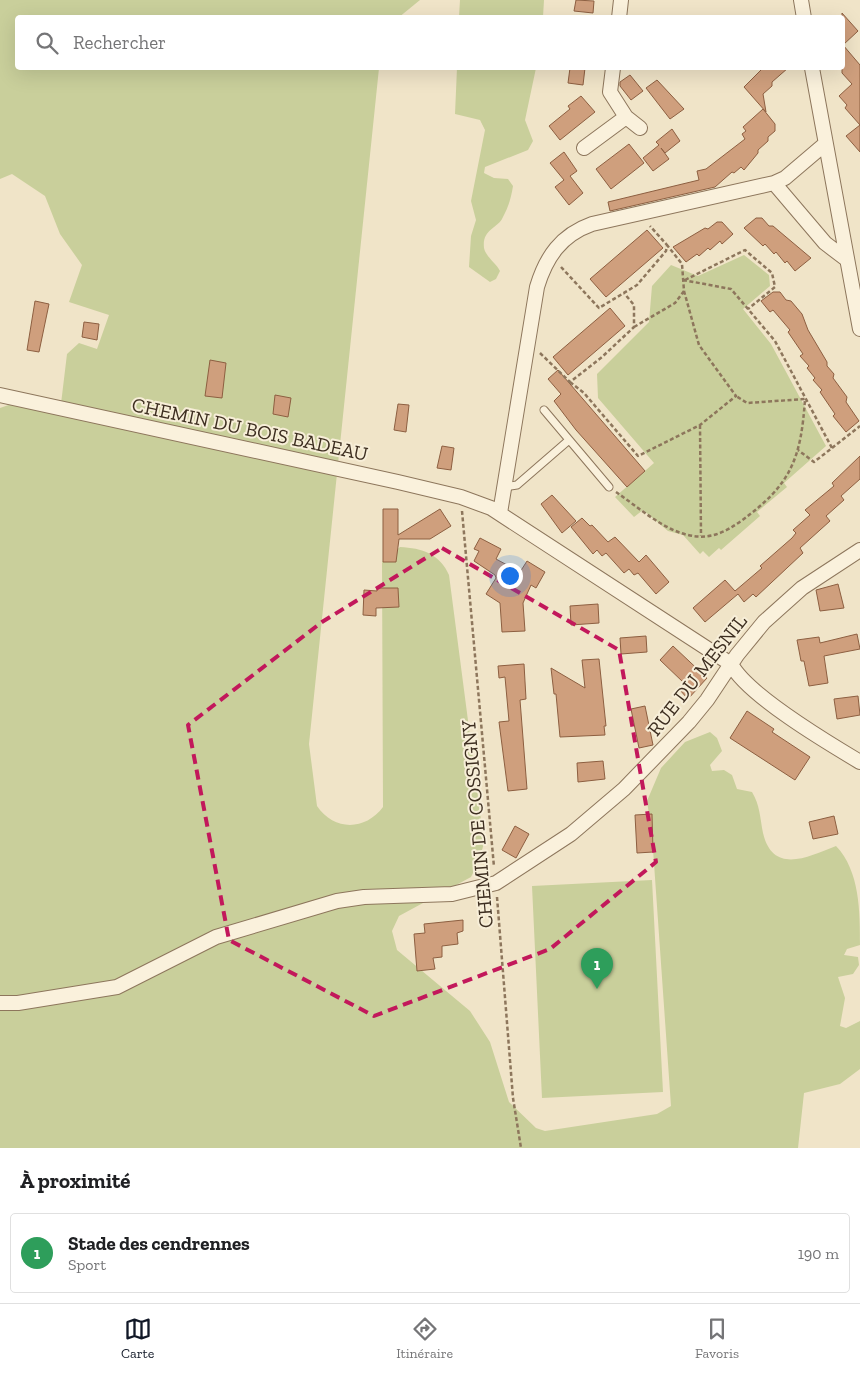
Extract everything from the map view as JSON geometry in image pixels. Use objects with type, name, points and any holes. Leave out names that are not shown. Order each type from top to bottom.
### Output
[{"type":"street","points":[[619,15],[621,0]]},
{"type":"street","points":[[801,0],[804,15]]},
{"type":"street","points":[[613,70],[610,92],[626,117],[640,128]]},
{"type":"street","points":[[812,70],[860,329]]},
{"type":"street","points":[[584,148],[626,117]]},
{"type":"street","points":[[495,511],[504,487],[537,287],[545,262],[564,239],[581,228],[774,183],[785,178],[825,144]]},
{"type":"street","points":[[774,183],[826,243],[846,259]]},
{"type":"street","name":"CHEMIN DU BOIS BADEAU","points":[[0,395],[316,463],[461,497],[495,511],[731,664],[737,675],[744,681],[813,733],[860,762]]},
{"type":"street","name":"RUE DU MESNIL","points":[[0,1003],[18,1003],[117,987],[216,937],[337,901],[364,897],[452,894],[496,883],[570,834],[624,789],[659,756],[689,722],[753,634],[783,604],[821,574],[860,550]]},
{"type":"lane","points":[[544,410],[609,487]]},
{"type":"lane","points":[[504,487],[517,485],[569,440]]},
{"type":"path","points":[[639,214],[682,264],[684,291],[699,345],[736,396],[748,403],[805,399]]},
{"type":"path","points":[[550,255],[599,308],[637,285],[666,251],[666,245]]},
{"type":"path","points":[[684,280],[745,250],[772,273],[775,287],[748,309]]},
{"type":"path","points":[[684,280],[731,289],[775,341],[832,448]]},
{"type":"path","points":[[570,382],[602,357],[634,327],[675,303],[684,291]]},
{"type":"path","points":[[624,293],[634,305],[634,327]]},
{"type":"path","points":[[528,346],[537,351],[570,382],[584,392],[638,456],[700,425],[736,396]]},
{"type":"path","points":[[609,487],[655,520],[687,535],[710,538],[730,529],[767,502],[784,480],[798,450],[802,434],[805,399]]},
{"type":"path","points":[[700,425],[701,537]]},
{"type":"path","points":[[798,450],[814,462],[860,426]]},
{"type":"path","name":"CHEMIN DE COSSIGNY","points":[[461,497],[496,883],[513,1098],[521,1148]]},
{"type":"highlighted area","points":[[442,548],[619,650],[656,862],[550,949],[374,1016],[229,940],[188,725],[322,622]]},
{"type":"green space","points":[[0,0],[420,0],[402,15],[15,15],[15,70],[379,70],[309,744],[317,806],[332,820],[350,825],[359,824],[367,820],[376,815],[383,807],[382,562],[400,547],[423,551],[441,562],[449,575],[484,843],[479,861],[471,877],[399,916],[392,931],[397,950],[470,1011],[490,1042],[509,1102],[536,1128],[545,1131],[657,1114],[671,1106],[652,835],[647,801],[661,768],[685,742],[710,732],[717,738],[722,751],[710,765],[712,771],[724,770],[732,775],[737,789],[752,792],[758,807],[763,833],[768,846],[775,854],[783,858],[803,858],[836,846],[850,867],[857,892],[860,945],[847,949],[844,955],[858,957],[859,965],[853,974],[838,977],[845,998],[840,1026],[846,1028],[860,1021],[860,1069],[840,1084],[804,1093],[798,1148],[0,1148],[0,408],[23,400],[60,412],[67,354],[79,343],[97,349],[109,315],[69,302],[82,265],[60,234],[45,196],[12,174],[0,179]]},
{"type":"green space","points":[[460,0],[544,0],[543,15],[459,15]]},
{"type":"green space","points":[[457,70],[536,70],[525,120],[533,141],[528,150],[485,167],[484,173],[494,178],[508,179],[513,186],[504,215],[485,237],[485,251],[500,271],[496,279],[490,282],[469,267],[471,236],[476,220],[471,201],[485,130],[480,120],[455,114]]},
{"type":"green space","points":[[744,255],[769,275],[770,286],[743,309],[771,344],[826,446],[784,483],[787,487],[757,512],[760,516],[721,550],[719,548],[709,557],[703,551],[700,554],[683,535],[668,531],[643,510],[634,517],[615,497],[654,463],[598,398],[597,374],[649,322],[652,286],[671,265],[698,276]]},
{"type":"green space","points":[[652,880],[663,1092],[542,1098],[532,886]]},
{"type":"building","points":[[576,0],[594,1],[593,13],[574,11]]},
{"type":"building","points":[[845,16],[858,31],[845,43]]},
{"type":"building","points":[[845,47],[860,65],[860,125],[845,108],[847,105],[839,96],[852,84],[842,73],[842,70],[845,70]]},
{"type":"building","points":[[570,70],[585,70],[583,85],[568,83]]},
{"type":"building","points":[[761,70],[786,70],[772,82],[772,86],[763,94],[766,112],[744,87]]},
{"type":"building","points":[[630,75],[643,91],[631,100],[620,86],[620,82]]},
{"type":"building","points":[[657,80],[684,109],[670,119],[646,88]]},
{"type":"building","points":[[581,96],[595,112],[560,140],[549,126],[570,109],[568,106]]},
{"type":"building","points":[[763,109],[775,124],[775,131],[768,137],[768,141],[758,150],[758,153],[744,170],[741,167],[734,173],[732,172],[715,187],[610,211],[608,202],[699,180],[697,171],[706,169],[745,139],[742,134],[746,131],[743,127]]},
{"type":"building","points":[[860,125],[860,152],[846,136]]},
{"type":"building","points":[[672,129],[680,141],[665,153],[661,148],[669,159],[653,171],[643,158],[659,145],[656,142]]},
{"type":"building","points":[[629,144],[644,163],[611,189],[596,169]]},
{"type":"building","points":[[564,152],[577,171],[570,176],[583,193],[569,205],[555,187],[564,180],[550,163]]},
{"type":"building","points":[[756,218],[762,218],[769,226],[773,226],[811,258],[795,271],[787,261],[785,263],[776,252],[774,254],[765,244],[763,246],[744,228]]},
{"type":"building","points":[[717,222],[722,222],[733,234],[722,244],[720,241],[710,250],[708,248],[699,256],[697,254],[686,262],[673,247],[705,228],[708,229]]},
{"type":"building","points":[[647,230],[663,248],[606,297],[590,279]]},
{"type":"building","points":[[773,292],[780,292],[802,314],[808,330],[827,362],[827,366],[834,374],[833,378],[847,397],[846,402],[859,421],[846,432],[833,416],[835,414],[820,392],[822,390],[813,380],[815,378],[807,368],[809,366],[800,356],[803,354],[788,332],[790,330],[773,310],[770,312],[761,301]]},
{"type":"building","points":[[35,301],[49,304],[39,352],[27,350]]},
{"type":"building","points":[[610,308],[625,326],[568,375],[553,357]]},
{"type":"building","points":[[84,322],[99,324],[97,340],[82,337]]},
{"type":"building","points":[[210,360],[226,363],[222,398],[205,396]]},
{"type":"building","points":[[558,370],[645,471],[627,487],[576,430],[554,401],[561,394],[548,379]]},
{"type":"building","points":[[275,395],[291,398],[288,417],[273,414]]},
{"type":"building","points":[[398,404],[409,405],[406,432],[394,430]]},
{"type":"building","points":[[442,446],[454,448],[451,470],[437,468]]},
{"type":"building","points":[[860,456],[860,479],[841,496],[844,500],[826,516],[830,521],[800,548],[803,553],[756,597],[753,594],[744,602],[738,594],[705,622],[693,608],[725,580],[735,591],[762,568],[760,566],[792,538],[796,533],[793,530],[810,515],[805,510],[834,486],[832,483]]},
{"type":"building","points":[[552,495],[576,521],[562,533],[541,504]]},
{"type":"building","points":[[383,509],[398,509],[398,535],[440,509],[451,526],[430,539],[399,539],[396,562],[383,562]]},
{"type":"building","points":[[582,518],[590,526],[592,525],[608,542],[615,537],[639,562],[646,555],[669,582],[656,594],[638,573],[634,575],[629,569],[624,573],[606,553],[602,556],[597,550],[593,554],[571,527]]},
{"type":"building","points":[[480,538],[501,549],[496,559],[520,572],[527,561],[545,572],[536,588],[531,585],[523,603],[525,631],[502,632],[500,603],[486,594],[496,578],[495,575],[474,561],[479,551],[474,549]]},
{"type":"building","points":[[838,584],[844,608],[820,611],[816,590]]},
{"type":"building","points":[[377,588],[398,588],[399,607],[376,608],[376,616],[363,615],[364,590],[377,591]]},
{"type":"building","points":[[598,604],[599,623],[571,625],[570,606]]},
{"type":"building","points":[[857,634],[860,649],[824,656],[828,683],[809,686],[797,640],[819,637],[820,643]]},
{"type":"building","points":[[646,636],[647,652],[621,654],[620,638]]},
{"type":"building","points":[[673,646],[707,678],[688,699],[679,689],[684,683],[660,660]]},
{"type":"building","points":[[599,659],[606,726],[604,726],[605,735],[560,737],[556,694],[554,694],[551,668],[585,688],[582,660]]},
{"type":"building","points":[[524,664],[526,699],[520,700],[527,789],[508,791],[499,722],[509,721],[505,677],[499,678],[498,666]]},
{"type":"building","points":[[858,696],[860,715],[837,719],[834,699]]},
{"type":"building","points":[[645,706],[653,745],[639,748],[631,709]]},
{"type":"building","points":[[747,711],[774,729],[772,732],[810,757],[795,780],[730,738]]},
{"type":"building","points":[[603,761],[605,779],[578,782],[577,763]]},
{"type":"building","points":[[652,814],[653,852],[637,853],[635,815]]},
{"type":"building","points":[[834,816],[838,834],[813,839],[809,822]]},
{"type":"building","points":[[515,826],[529,834],[516,858],[502,850]]},
{"type":"building","points":[[463,920],[463,931],[457,933],[458,944],[442,946],[442,957],[433,958],[435,969],[417,971],[414,934],[425,933],[424,924]]},
{"type":"place","name":"Stade des cendrennes","points":[[597,989]]}]
